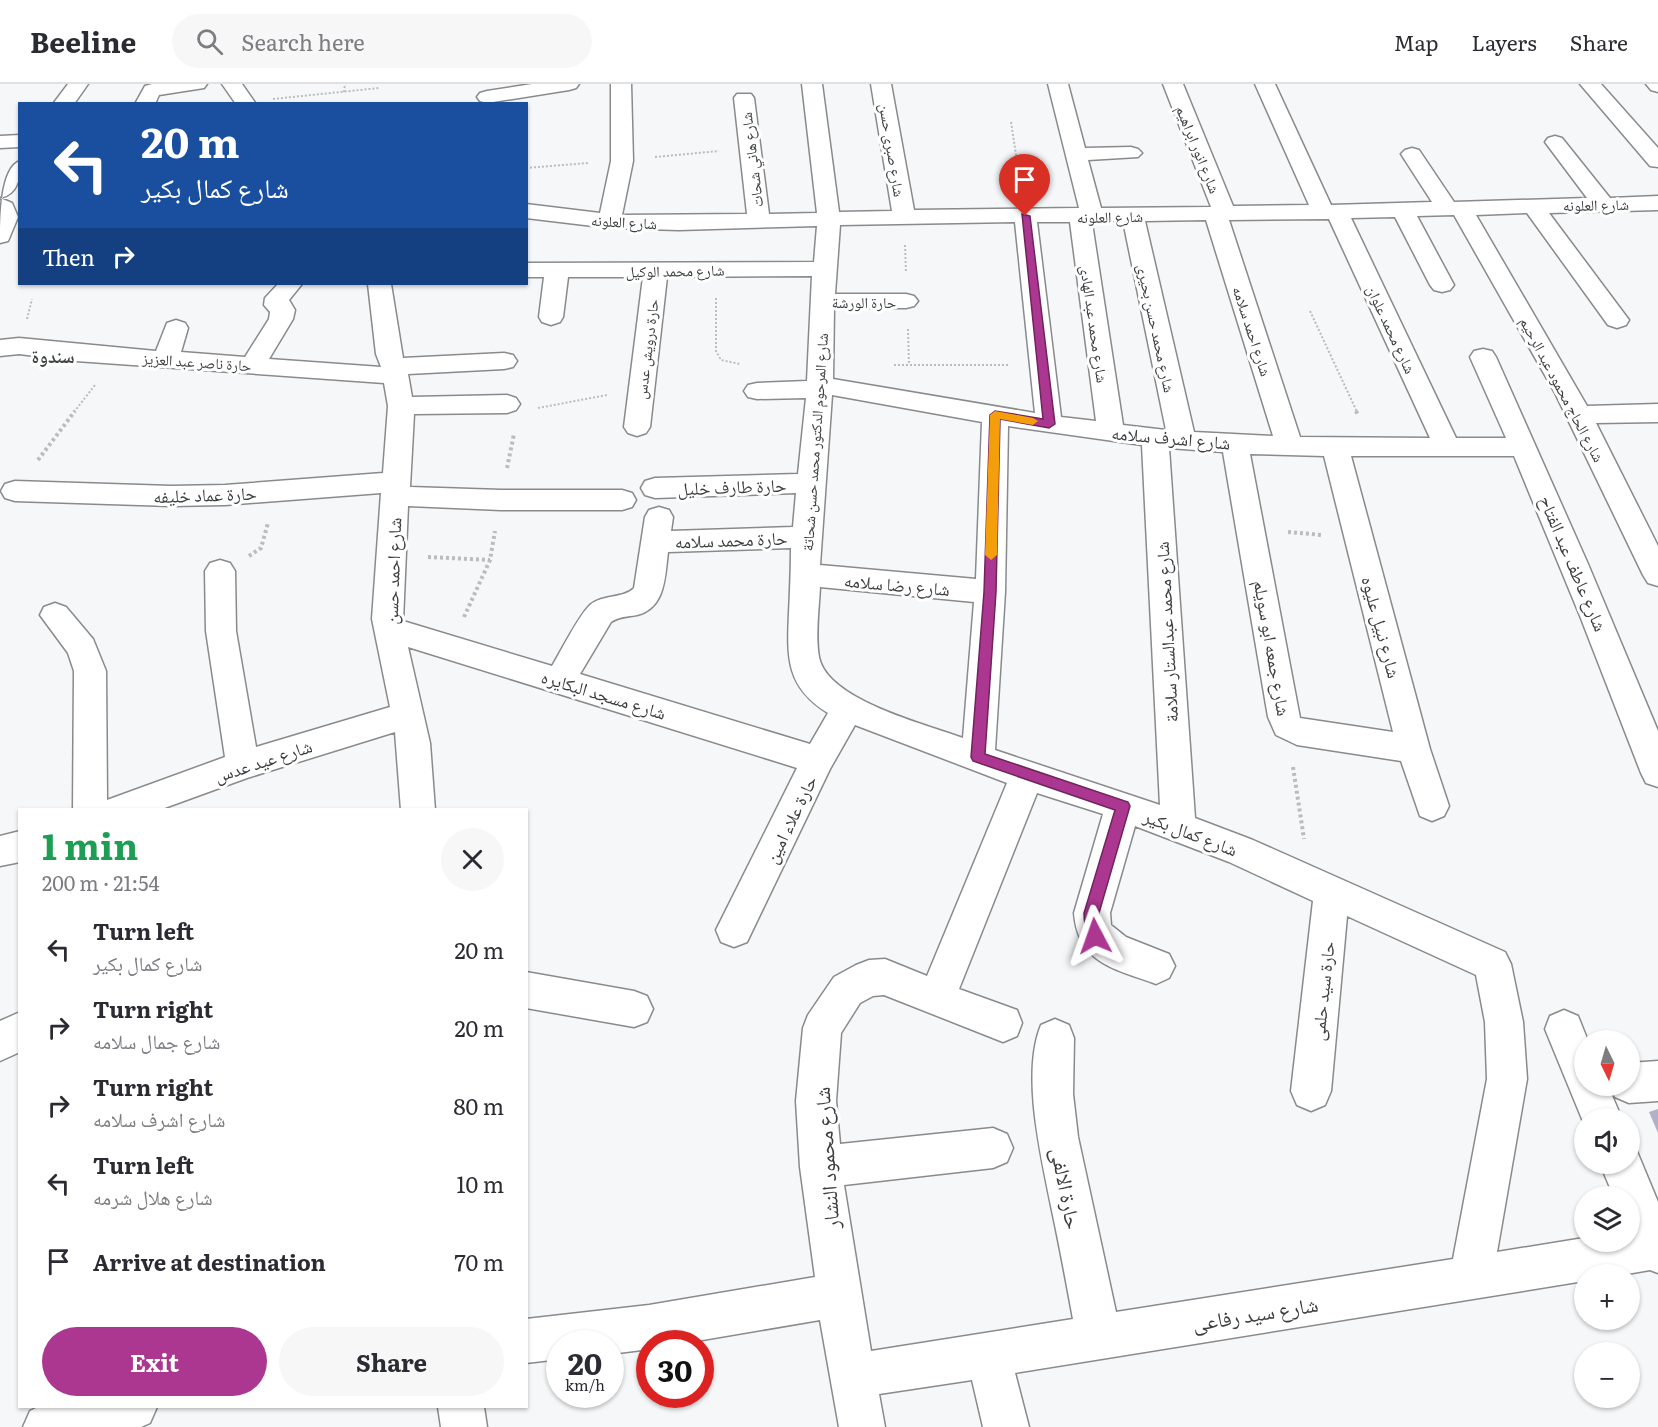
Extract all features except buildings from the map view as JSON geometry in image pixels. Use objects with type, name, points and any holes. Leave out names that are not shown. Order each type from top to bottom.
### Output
[{"type":"street","points":[[64,102],[78,84]]},
{"type":"street","points":[[146,102],[152,90],[197,84]]},
{"type":"street","points":[[232,84],[245,102]]},
{"type":"street","points":[[486,95],[569,84]]},
{"type":"street","points":[[550,317],[622,161],[621,84]]},
{"type":"street","name":"شارع المرحوم الدكتور محمد حسن شحاتة","points":[[812,84],[829,220],[822,301],[820,387],[806,537],[803,656],[808,675],[822,694],[848,709]]},
{"type":"street","name":"شارع صبرى حسن","points":[[881,84],[904,217]]},
{"type":"street","name":"شارع محمد عبد الهادى","points":[[1058,84],[1076,154],[1086,216],[1111,433]]},
{"type":"street","name":"شارع انور ابراهيم","points":[[1173,84],[1221,214]]},
{"type":"street","name":"شارع محمد علوان","points":[[1265,84],[1447,446]]},
{"type":"street","points":[[1590,84],[1658,161]]},
{"type":"street","name":"شارع هاني شحات","points":[[744,98],[759,222]]},
{"type":"street","points":[[1556,142],[1603,204]]},
{"type":"street","points":[[1076,154],[1131,153]]},
{"type":"street","name":"شارع الحاج محمود عبد الرحيم","points":[[1412,154],[1454,208],[1580,415],[1658,575]]},
{"type":"street","points":[[0,192],[18,170]]},
{"type":"street","name":"شارع العلونه","points":[[528,212],[583,245],[759,222],[904,217],[1330,212],[1603,204],[1654,208]]},
{"type":"street","points":[[0,205],[8,217],[0,236]]},
{"type":"street","points":[[1533,206],[1617,320]]},
{"type":"street","points":[[1403,210],[1442,285]]},
{"type":"street","name":"شارع احمد سلامه","points":[[1221,214],[1290,447]]},
{"type":"street","points":[[1025,216],[1049,424]]},
{"type":"street","name":"شارع محمد حسن بحيرى","points":[[1132,216],[1169,439]]},
{"type":"street","name":"شارع محمد الوكيل","points":[[528,269],[583,245],[656,270],[824,269]]},
{"type":"street","name":"حارة درويش عدس","points":[[637,427],[656,270]]},
{"type":"street","points":[[253,365],[281,320],[283,310],[276,305],[277,298],[290,285]]},
{"type":"street","name":"شارع احمد حسن","points":[[380,285],[388,354],[401,406],[391,555],[389,629],[414,742],[418,808]]},
{"type":"street","name":"حارة الورشة","points":[[822,301],[906,301]]},
{"type":"street","points":[[166,359],[176,327]]},
{"type":"street","name":"حارة ناصر عبد العزيز","points":[[0,348],[19,346],[118,356],[394,372],[504,360]]},
{"type":"street","name":"شارع عاطف عبد الفتاح","points":[[1483,357],[1610,648],[1658,773]]},
{"type":"street","name":"شارع اشرف سلامه","points":[[757,391],[820,387],[1049,424],[1169,439],[1290,447],[1524,447]]},
{"type":"street","points":[[401,406],[518,407]]},
{"type":"street","points":[[1580,415],[1658,412]]},
{"type":"street","points":[[978,757],[990,592],[995,415]]},
{"type":"street","name":"شارع محمد عبدالستار سلامة","points":[[1169,439],[1178,827]]},
{"type":"street","name":"شارع جمعه ابو سويلم","points":[[1235,443],[1287,726],[1297,732],[1414,748]]},
{"type":"street","name":"شارع نبيل عليوه","points":[[1335,447],[1414,748],[1432,806]]},
{"type":"street","name":"حارة طارف خليل","points":[[655,488],[810,483]]},
{"type":"street","name":"حارة عماد خليفه","points":[[15,491],[171,496],[395,489],[501,500],[622,500]]},
{"type":"street","name":"حارة محمد سلامه","points":[[560,680],[600,614],[613,606],[636,604],[648,592],[657,530],[806,537]]},
{"type":"street","points":[[220,571],[221,631],[243,765]]},
{"type":"street","name":"شارع رضا سلامه","points":[[805,575],[990,592]]},
{"type":"street","points":[[55,615],[82,648],[90,671],[90,808]]},
{"type":"street","name":"شارع مسجد البكايره","points":[[389,629],[819,760]]},
{"type":"street","name":"شارع كمال بكير","points":[[848,709],[1028,776],[1123,806],[1178,827],[1321,886],[1492,964],[1504,1022],[1507,1078],[1471,1277]]},
{"type":"street","name":"حارة علاء امين","points":[[735,930],[819,760],[848,709]]},
{"type":"street","name":"شارع عيد عدس","points":[[124,808],[243,765],[409,715]]},
{"type":"street","points":[[936,999],[1028,776]]},
{"type":"street","points":[[1123,806],[1092,913],[1091,925],[1095,936],[1105,946],[1156,966]]},
{"type":"street","points":[[0,851],[18,846]]},
{"type":"street","name":"حارة سيد حلمى","points":[[1311,1091],[1321,886]]},
{"type":"street","name":"شارع محمود النشار","points":[[862,1427],[839,1295],[821,1167],[816,1101],[822,1028],[847,990],[869,978],[885,977],[936,999],[1003,1023]]},
{"type":"street","points":[[528,990],[634,1009]]},
{"type":"street","points":[[1564,1029],[1574,1053]]},
{"type":"street","points":[[0,1042],[18,1032]]},
{"type":"street","name":"حارة الالفى","points":[[1055,1038],[1053,1094],[1058,1137],[1099,1336]]},
{"type":"street","points":[[1640,1082],[1658,1081]]},
{"type":"street","points":[[821,1167],[993,1148]]},
{"type":"street","points":[[1625,1174],[1657,1250]]},
{"type":"street","name":"شارع سيد رفاعى","points":[[853,1376],[1471,1277],[1657,1250]]},
{"type":"street","points":[[528,1341],[649,1327],[839,1295]]},
{"type":"street","points":[[988,1354],[1006,1427]]},
{"type":"street","points":[[46,1427],[130,1408]]},
{"type":"street","points":[[461,1408],[464,1427]]},
{"type":"path","points":[[344,92],[345,84]]},
{"type":"path","points":[[255,102],[379,88]]},
{"type":"path","points":[[1011,122],[1025,216]]},
{"type":"path","points":[[528,168],[750,148]]},
{"type":"path","points":[[716,269],[716,351],[721,360],[747,364]]},
{"type":"path","points":[[1310,311],[1373,448]]},
{"type":"path","points":[[15,491],[118,356]]},
{"type":"path","points":[[909,366],[1043,364]]},
{"type":"path","points":[[518,407],[642,389]]},
{"type":"path","points":[[501,500],[514,434]]},
{"type":"path","points":[[220,571],[226,565],[261,548],[276,491]]},
{"type":"path","points":[[1252,529],[1359,538]]},
{"type":"path","points":[[391,555],[490,560],[449,647]]},
{"type":"path","points":[[1287,726],[1321,886]]},
{"type":"slow traffic","points":[[991,555],[995,415],[1033,421]]},
{"type":"district","name":"سندوة","points":[[53,355]]},
{"type":"route","points":[[1025,216],[1049,424],[995,415],[990,592],[978,757],[1028,776],[1123,806],[1092,913],[1091,925],[1095,936]]}]
